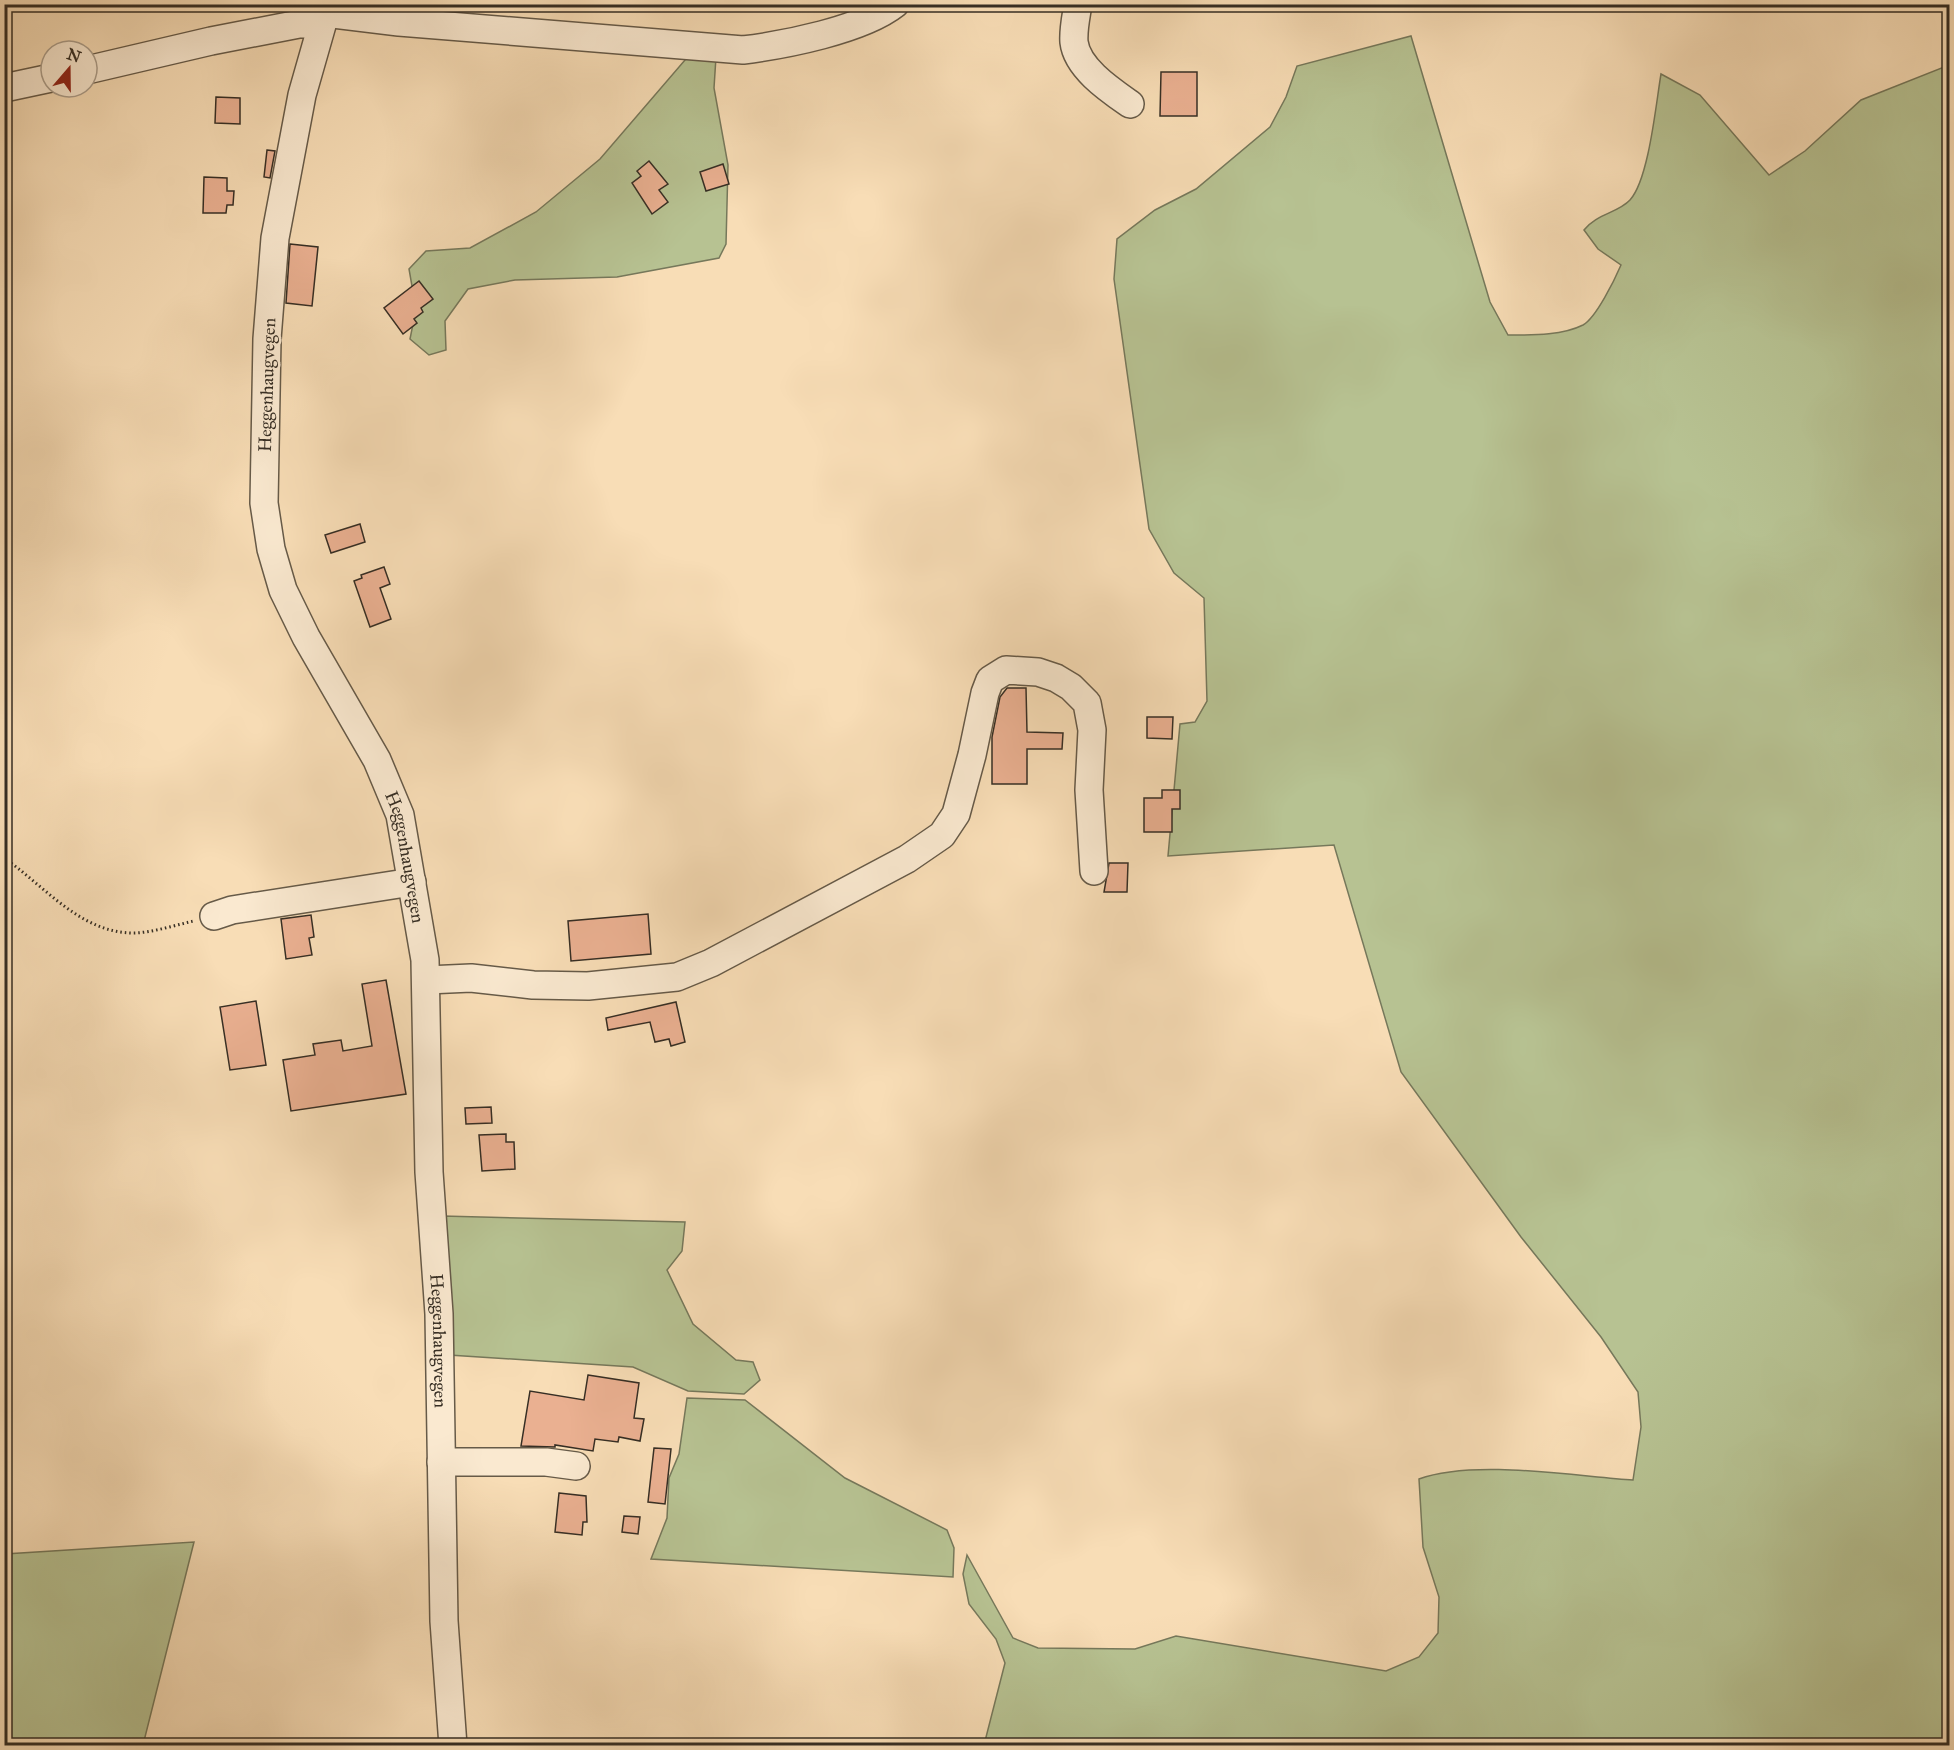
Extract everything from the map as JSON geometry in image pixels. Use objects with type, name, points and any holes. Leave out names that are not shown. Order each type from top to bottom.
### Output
[{"type":"street","points":[[99,67],[299,24],[325,14],[743,50],[782,45],[858,23],[895,4]]},
{"type":"street","points":[[1078,4],[1074,30],[1077,53],[1097,78],[1130,104]]},
{"type":"street","name":"Heggenhaugvegen","points":[[325,14],[302,94],[275,238],[267,339],[264,428],[266,526],[283,590],[386,780],[404,831],[412,882],[427,980],[428,1161],[439,1314],[444,1621],[453,1746]]},
{"type":"street","points":[[4,88],[39,81]]},
{"type":"street","points":[[427,980],[471,978],[533,986],[588,986],[677,977],[711,963],[907,859],[942,835],[956,814],[972,755],[985,693],[990,681],[1006,670],[1025,670],[1056,678],[1071,687],[1087,703],[1092,730],[1089,790],[1094,871]]},
{"type":"street","points":[[214,916],[232,910],[412,882]]},
{"type":"street","points":[[441,1462],[546,1462],[576,1466]]},
{"type":"path","points":[[4,858],[74,912],[101,927],[136,933],[214,916]]},
{"type":"green space","points":[[1411,36],[1490,302],[1508,335],[1546,334],[1574,329],[1583,325],[1594,315],[1605,298],[1621,265],[1598,249],[1584,230],[1595,220],[1625,204],[1637,190],[1647,159],[1661,74],[1700,95],[1769,175],[1805,151],[1861,100],[1949,65],[1949,1745],[984,1745],[1005,1663],[996,1639],[969,1604],[963,1574],[967,1555],[1013,1638],[1038,1648],[1135,1649],[1176,1636],[1386,1671],[1419,1657],[1438,1633],[1439,1597],[1423,1547],[1419,1479],[1441,1473],[1495,1469],[1633,1480],[1641,1427],[1638,1392],[1601,1337],[1521,1237],[1401,1072],[1334,845],[1168,856],[1180,724],[1195,722],[1207,701],[1204,598],[1174,573],[1149,529],[1114,279],[1117,239],[1155,210],[1196,189],[1270,127],[1286,97],[1297,66]]},
{"type":"green space","points":[[691,53],[716,57],[714,88],[728,165],[726,244],[719,258],[617,277],[515,280],[468,289],[445,321],[446,350],[429,355],[410,339],[416,309],[409,269],[426,251],[470,248],[536,212],[600,159]]},
{"type":"green space","points":[[442,1216],[685,1222],[682,1251],[667,1270],[693,1324],[736,1360],[753,1362],[760,1380],[744,1394],[688,1391],[633,1367],[449,1355]]},
{"type":"green space","points":[[687,1398],[745,1400],[845,1478],[947,1530],[954,1548],[953,1577],[651,1559],[667,1518],[669,1478],[679,1454]]},
{"type":"green space","points":[[194,1542],[143,1745],[5,1745],[5,1554]]},
{"type":"building","points":[[1161,72],[1197,72],[1197,116],[1160,116]]},
{"type":"building","points":[[216,97],[240,98],[240,124],[215,123]]},
{"type":"building","points":[[267,150],[275,151],[270,178],[264,177]]},
{"type":"building","points":[[649,161],[668,184],[659,190],[668,202],[652,214],[632,183],[641,176],[637,171]]},
{"type":"building","points":[[723,164],[729,184],[706,191],[700,172]]},
{"type":"building","points":[[204,177],[227,178],[227,191],[234,191],[233,205],[227,205],[226,213],[203,213]]},
{"type":"building","points":[[290,244],[318,247],[312,306],[286,303]]},
{"type":"building","points":[[419,281],[433,299],[421,308],[423,312],[414,319],[417,323],[403,334],[384,308]]},
{"type":"building","points":[[360,524],[365,542],[331,553],[325,535]]},
{"type":"building","points":[[384,567],[390,584],[380,588],[391,619],[370,627],[354,581],[362,578],[361,575]]},
{"type":"building","points":[[1007,688],[1026,688],[1027,732],[1063,733],[1062,749],[1027,749],[1027,784],[992,784],[992,737],[1000,697]]},
{"type":"building","points":[[1147,717],[1173,717],[1172,739],[1147,738]]},
{"type":"building","points":[[1162,790],[1180,790],[1180,809],[1172,809],[1172,832],[1144,832],[1144,798],[1162,798]]},
{"type":"building","points":[[1109,863],[1128,863],[1127,892],[1104,892]]},
{"type":"building","points":[[648,914],[651,954],[571,961],[568,921]]},
{"type":"building","points":[[311,915],[314,937],[309,938],[312,955],[286,959],[281,919]]},
{"type":"building","points":[[386,980],[406,1094],[291,1111],[283,1060],[315,1055],[313,1044],[341,1040],[343,1051],[372,1046],[362,984]]},
{"type":"building","points":[[256,1001],[266,1065],[230,1070],[220,1007]]},
{"type":"building","points":[[676,1002],[685,1042],[671,1046],[669,1039],[655,1042],[650,1022],[608,1030],[606,1018]]},
{"type":"building","points":[[491,1107],[492,1123],[466,1124],[465,1108]]},
{"type":"building","points":[[506,1134],[506,1142],[514,1142],[515,1169],[482,1171],[479,1135]]},
{"type":"building","points":[[588,1375],[639,1383],[634,1418],[644,1419],[640,1441],[619,1437],[618,1442],[595,1439],[593,1451],[555,1445],[555,1447],[521,1446],[530,1391],[584,1400]]},
{"type":"building","points":[[654,1448],[671,1449],[665,1504],[648,1502]]},
{"type":"building","points":[[559,1493],[586,1496],[587,1522],[583,1522],[582,1535],[555,1532]]},
{"type":"building","points":[[624,1516],[640,1517],[638,1534],[622,1532]]}]
